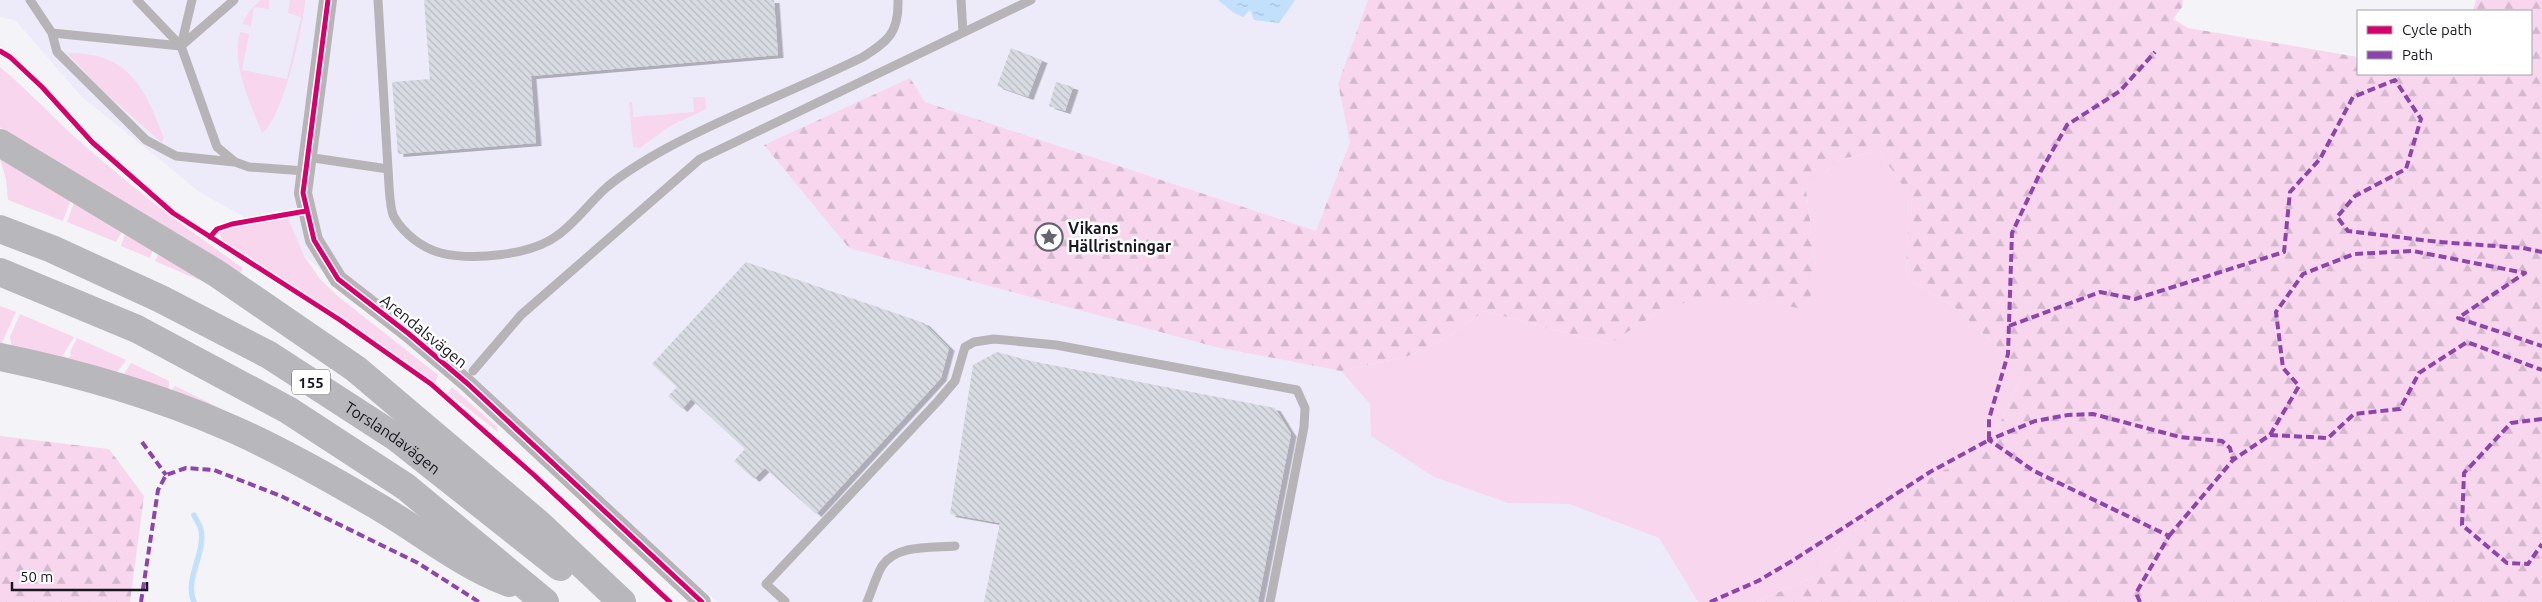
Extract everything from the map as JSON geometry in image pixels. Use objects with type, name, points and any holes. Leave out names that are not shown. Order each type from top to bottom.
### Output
[{"type":"main road","points":[[0,143],[216,273],[356,369],[538,523],[622,602]]},
{"type":"main road","name":"Torslandavägen","points":[[0,229],[161,299],[269,356],[397,438],[602,602]]},
{"type":"main road","name":"Torslandavägen","points":[[0,272],[137,329],[288,410],[406,487],[542,598]]},
{"type":"main road","points":[[0,357],[51,367],[147,396],[229,427],[373,503],[483,574],[542,598]]},
{"type":"street","name":"Arendalsvägen","points":[[328,0],[303,193],[314,240],[338,279],[409,334],[468,384],[702,602]]},
{"type":"lane","points":[[30,0],[52,33],[57,52],[146,140],[176,156],[235,162],[249,167],[306,164],[388,168]]},
{"type":"lane","points":[[137,0],[181,46],[217,146],[235,162]]},
{"type":"lane","points":[[181,46],[192,0]]},
{"type":"lane","points":[[52,33],[181,46],[234,0]]},
{"type":"lane","points":[[378,0],[388,168],[393,215],[406,232],[422,245],[441,253],[471,256],[503,254],[525,250],[558,235],[608,186],[660,152],[863,57],[886,42],[895,26],[898,0]]},
{"type":"lane","points":[[961,0],[963,32]]},
{"type":"lane","points":[[473,371],[522,315],[700,159],[1031,0]]},
{"type":"lane","points":[[785,601],[766,584],[955,381],[965,347],[974,342],[994,339],[1056,345],[1297,390],[1305,408],[1304,427],[1270,602]]},
{"type":"lane","points":[[867,602],[882,566],[893,554],[910,549],[955,546]]},
{"type":"shaded area","points":[[0,0],[1368,0],[1338,84],[1350,142],[1316,231],[925,102],[910,79],[764,145],[1216,347],[1341,371],[1370,404],[1372,436],[1434,477],[1508,503],[1569,504],[1659,538],[1698,602],[718,602],[283,238],[201,193],[82,97],[15,20],[0,17]]},
{"type":"green space","points":[[260,0],[269,0],[269,9],[254,7],[251,26],[242,24],[249,12]]},
{"type":"green space","points":[[290,0],[305,0],[301,30],[291,71],[277,111],[270,125],[262,133],[247,96],[240,70],[238,45],[240,32],[249,34],[242,70],[287,79],[301,17],[288,13]]},
{"type":"green space","points":[[1368,0],[2183,0],[2182,7],[2173,19],[2188,28],[2357,57],[2357,75],[2532,75],[2532,10],[2473,10],[2476,0],[2542,0],[2542,602],[1756,602],[1811,578],[1877,507],[1990,445],[2024,371],[1954,307],[1906,277],[1909,195],[1879,151],[1841,159],[1806,189],[1816,267],[1808,310],[1762,301],[1701,297],[1660,311],[1609,344],[1484,311],[1448,337],[1408,356],[1341,371],[1216,347],[849,248],[764,145],[910,78],[925,102],[1316,231],[1350,142],[1338,84]]},
{"type":"green space","points":[[67,53],[88,54],[105,59],[119,66],[131,76],[141,88],[157,120],[164,138],[162,143],[100,88]]},
{"type":"green space","points":[[0,67],[75,137],[143,195],[243,268],[240,273],[3,130],[0,127]]},
{"type":"green space","points":[[693,97],[705,97],[706,109],[670,126],[640,148],[633,147],[629,102],[632,102],[633,117],[694,112]]},
{"type":"green space","points":[[1879,151],[1909,195],[1906,277],[1954,307],[2024,371],[1990,445],[1877,507],[1811,578],[1756,602],[1698,602],[1659,538],[1569,504],[1508,503],[1434,477],[1371,436],[1370,404],[1341,371],[1408,356],[1448,337],[1484,311],[1609,344],[1660,311],[1701,296],[1762,301],[1808,309],[1816,267],[1806,189],[1841,159]]},
{"type":"green space","points":[[0,159],[71,199],[63,221],[8,200],[6,179]]},
{"type":"green space","points":[[74,202],[123,229],[116,242],[67,222]]},
{"type":"green space","points":[[288,218],[304,256],[320,279],[340,298],[438,375],[435,383],[330,310],[222,240],[219,232],[226,229]]},
{"type":"green space","points":[[126,231],[154,247],[150,258],[121,246]]},
{"type":"green space","points":[[160,250],[201,275],[199,280],[155,261]]},
{"type":"green space","points":[[0,306],[16,312],[0,347]]},
{"type":"green space","points":[[20,314],[74,337],[63,355],[67,358],[71,356],[70,352],[77,338],[126,360],[117,372],[124,374],[131,363],[169,381],[169,389],[172,390],[175,386],[236,416],[12,348],[10,337]]},
{"type":"green space","points":[[452,387],[497,427],[498,432],[448,393]]},
{"type":"green space","points":[[0,436],[109,449],[144,496],[130,602],[0,602]]},
{"type":"water","points":[[1218,0],[1295,0],[1279,23],[1254,20],[1250,10],[1243,17],[1234,13]]},
{"type":"building","points":[[424,0],[774,0],[778,55],[531,76],[536,143],[398,154],[392,82],[430,79]]},
{"type":"building","points":[[1011,48],[1042,60],[1028,97],[997,86]]},
{"type":"building","points":[[1056,82],[1073,87],[1065,111],[1049,106]]},
{"type":"building","points":[[746,262],[924,323],[949,348],[941,378],[816,514],[765,468],[754,479],[734,461],[745,449],[691,399],[682,409],[668,396],[677,387],[652,364]]},
{"type":"building","points":[[997,352],[1031,361],[1275,408],[1291,434],[1258,602],[984,602],[1000,523],[950,514],[973,365]]},
{"type":"waterway","points":[[194,515],[200,528],[202,539],[193,575],[192,593],[194,602]]},
{"type":"marked path","points":[[1710,602],[1758,581],[1930,472],[1989,440],[1989,419],[2008,354],[2012,233],[2041,171],[2067,125],[2120,91],[2155,52]]},
{"type":"marked path","points":[[2009,326],[2100,292],[2135,299],[2284,252],[2290,192],[2320,159],[2353,97],[2395,80],[2421,119],[2406,169],[2355,196],[2337,217],[2348,231],[2439,242],[2523,248],[2542,252]]},
{"type":"marked path","points":[[2169,536],[2233,460],[2270,435],[2299,386],[2283,368],[2276,312],[2303,274],[2354,254],[2413,251],[2525,273],[2458,318],[2542,346]]},
{"type":"marked path","points":[[2270,435],[2328,438],[2354,414],[2400,409],[2419,373],[2467,342],[2542,370]]},
{"type":"marked path","points":[[2140,602],[2136,593],[2169,536],[2034,471],[1989,440],[2035,421],[2068,415],[2093,414],[2180,437],[2222,441],[2230,448],[2233,460]]},
{"type":"marked path","points":[[2542,419],[2511,423],[2464,473],[2462,525],[2507,563],[2528,564],[2542,544]]},
{"type":"marked path","points":[[142,442],[166,475]]},
{"type":"marked path","points":[[141,602],[158,490],[166,475],[186,468],[214,470],[281,496],[418,563],[479,602]]},
{"type":"cycle path","points":[[328,0],[303,193],[314,240],[338,279],[409,334],[468,384],[702,602]]},
{"type":"cycle path","points":[[0,51],[10,57],[42,87],[92,142],[173,213],[340,320],[431,384],[534,475],[670,602]]},
{"type":"cycle path","points":[[210,237],[217,229],[232,224],[306,211]]},
{"type":"place","name":"Vikans Hällristningar","points":[[1049,237]]}]
